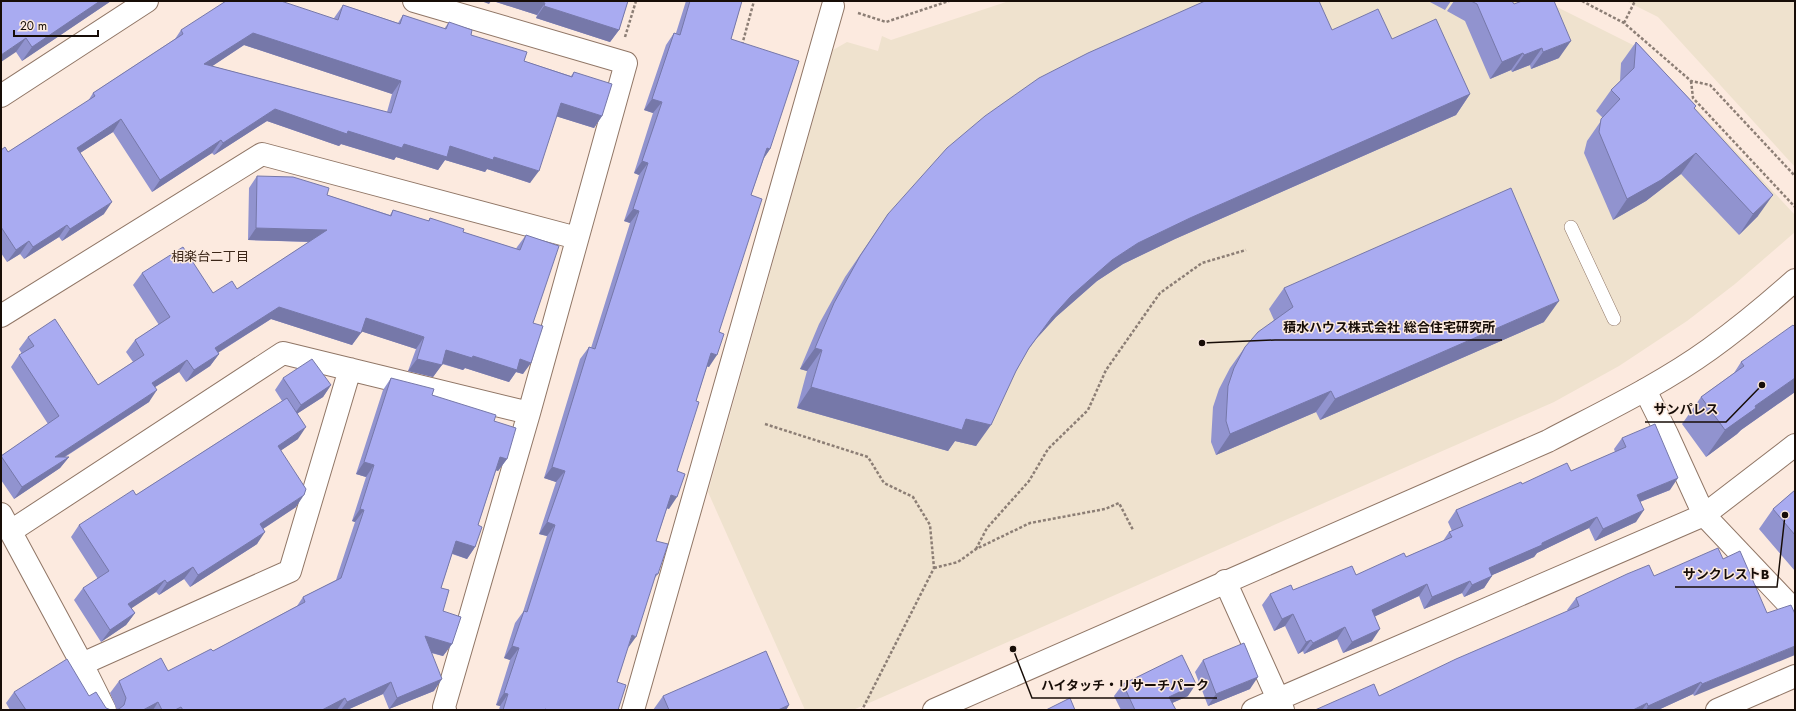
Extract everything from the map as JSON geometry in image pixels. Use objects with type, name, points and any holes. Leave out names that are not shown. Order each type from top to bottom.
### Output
[{"type":"street","points":[[1,96],[146,1]]},
{"type":"street","points":[[414,1],[626,63],[529,413],[441,709]]},
{"type":"street","points":[[634,710],[833,6]]},
{"type":"street","points":[[1,316],[262,154],[577,238]]},
{"type":"street","points":[[934,710],[1548,441],[1645,390],[1709,350],[1795,280]]},
{"type":"street","points":[[105,710],[6,522],[283,353],[529,413]]},
{"type":"street","points":[[82,664],[290,571],[350,369]]},
{"type":"street","points":[[1645,390],[1668,434],[1704,515],[1795,611]]},
{"type":"street","points":[[1253,710],[1281,704],[1704,515],[1795,445]]},
{"type":"street","points":[[1226,581],[1281,704]]},
{"type":"street","points":[[1717,710],[1795,676]]},
{"type":"lane","points":[[1571,227],[1614,319]]},
{"type":"path","points":[[626,63],[623,45],[636,1]]},
{"type":"path","points":[[742,47],[754,1]]},
{"type":"path","points":[[876,19],[886,22],[949,1]]},
{"type":"path","points":[[1582,1],[1624,23],[1691,81],[1710,84],[1795,176]]},
{"type":"path","points":[[1624,23],[1635,1]]},
{"type":"path","points":[[1691,81],[1693,98],[1795,207]]},
{"type":"path","points":[[976,549],[987,528],[1029,481],[1048,449],[1088,410],[1106,370],[1160,293],[1202,263],[1246,250]]},
{"type":"path","points":[[765,424],[868,457],[884,483],[913,497],[930,525],[934,568],[862,710]]},
{"type":"path","points":[[934,568],[958,562],[976,549],[1030,522],[1105,510],[1120,503],[1133,530]]},
{"type":"shaded area","points":[[1009,1],[1545,1],[1641,49],[1795,215],[1795,232],[1735,284],[1687,321],[1619,366],[1554,402],[853,710],[805,710],[708,492],[833,50],[847,42],[878,51],[882,36],[891,40]]},
{"type":"shaded area","points":[[1626,1],[1795,1],[1795,167],[1658,17]]},
{"type":"building","points":[[1,1],[100,1],[32,47],[26,38],[1,55]]},
{"type":"building","points":[[226,1],[281,1],[338,20],[343,5],[400,24],[403,15],[446,29],[449,22],[472,30],[471,35],[527,52],[524,61],[572,77],[574,72],[612,84],[602,116],[561,103],[539,171],[494,157],[493,160],[450,146],[447,157],[404,144],[402,148],[348,131],[347,134],[275,109],[223,143],[221,140],[160,180],[121,119],[77,148],[112,202],[70,229],[67,225],[33,247],[29,241],[16,250],[1,227],[1,150],[5,147],[8,152],[95,96],[93,93],[183,34],[181,30]],"holes":[[[253,33],[401,81],[391,113],[204,64]]]},
{"type":"building","points":[[538,1],[628,1],[619,30],[544,6],[545,3]]},
{"type":"building","points":[[690,1],[742,1],[731,39],[799,61],[770,149],[767,148],[751,195],[762,199],[719,332],[724,334],[717,355],[711,353],[696,401],[699,402],[677,471],[685,474],[677,497],[671,495],[656,541],[668,544],[658,574],[656,574],[636,637],[632,635],[617,682],[626,685],[618,710],[503,710],[508,694],[504,693],[519,648],[512,646],[524,611],[527,612],[555,525],[547,522],[565,471],[552,467],[589,347],[595,349],[639,211],[633,209],[648,163],[642,161],[662,102],[652,99],[674,33],[680,35]]},
{"type":"building","points":[[1205,1],[1319,1],[1332,30],[1378,9],[1392,39],[1436,19],[1470,94],[1190,218],[1138,243],[1112,260],[1071,296],[1052,317],[1029,348],[1016,371],[991,425],[966,419],[962,430],[811,387],[822,350],[815,348],[834,303],[860,256],[888,214],[947,148],[985,116],[1039,78],[1088,53]]},
{"type":"building","points":[[1471,1],[1512,1],[1514,4],[1522,1],[1554,1],[1571,41],[1543,52],[1542,48],[1524,55],[1523,53],[1502,62],[1477,4]]},
{"type":"building","points":[[1636,42],[1696,106],[1694,108],[1773,195],[1753,214],[1696,153],[1661,180],[1627,199],[1599,132],[1601,119],[1620,99],[1611,90],[1634,68]]},
{"type":"building","points":[[257,176],[293,177],[329,188],[327,195],[391,216],[393,210],[429,221],[430,218],[464,229],[463,232],[520,250],[526,235],[559,246],[533,323],[543,326],[531,363],[520,359],[517,370],[473,356],[472,358],[446,350],[442,365],[417,359],[424,337],[366,318],[361,333],[279,307],[215,348],[219,354],[194,370],[187,360],[152,383],[157,390],[55,457],[69,457],[22,487],[1,456],[59,416],[19,355],[34,346],[28,337],[55,319],[98,385],[144,355],[135,340],[170,317],[142,273],[183,247],[213,293],[232,281],[237,289],[327,230],[256,228]]},
{"type":"building","points":[[1511,188],[1559,301],[1335,399],[1331,391],[1230,434],[1226,421],[1228,386],[1234,368],[1245,347],[1258,332],[1293,307],[1284,288]]},
{"type":"building","points":[[1793,325],[1795,327],[1795,378],[1755,406],[1756,408],[1725,430],[1701,397],[1744,366],[1741,362]]},
{"type":"building","points":[[312,359],[331,385],[301,405],[283,378]]},
{"type":"building","points":[[391,378],[434,389],[432,395],[496,415],[494,421],[516,428],[507,459],[500,457],[478,525],[482,527],[475,547],[456,541],[441,588],[449,590],[443,611],[461,617],[452,644],[425,636],[442,679],[397,698],[391,682],[347,702],[345,698],[322,710],[183,710],[181,707],[175,710],[162,710],[158,702],[143,710],[115,710],[124,705],[126,698],[119,681],[161,658],[168,671],[211,649],[213,651],[305,602],[303,597],[341,578],[364,510],[360,509],[374,465],[364,462]]},
{"type":"building","points":[[287,398],[306,427],[278,446],[306,489],[304,495],[260,524],[265,532],[198,575],[193,567],[167,583],[165,580],[128,604],[135,613],[110,630],[83,588],[109,571],[79,525],[133,490],[136,495]]},
{"type":"building","points":[[1655,424],[1678,478],[1637,495],[1644,510],[1603,529],[1597,517],[1542,543],[1542,545],[1489,568],[1492,576],[1472,585],[1470,581],[1432,597],[1427,584],[1372,610],[1380,629],[1352,642],[1345,627],[1313,643],[1311,640],[1306,642],[1293,614],[1282,619],[1270,594],[1291,585],[1293,590],[1352,566],[1356,575],[1404,553],[1406,557],[1452,537],[1449,532],[1463,526],[1456,510],[1521,482],[1522,484],[1567,463],[1571,471],[1626,447],[1622,438]]},
{"type":"building","points":[[1795,490],[1795,535],[1773,509]]},
{"type":"building","points":[[1718,548],[1723,559],[1740,551],[1767,613],[1791,605],[1795,614],[1795,646],[1702,684],[1701,682],[1648,706],[1647,703],[1633,710],[1315,710],[1374,684],[1379,696],[1456,659],[1579,606],[1576,598],[1627,574],[1649,565],[1654,576]]},
{"type":"building","points":[[1244,643],[1258,677],[1216,694],[1203,660]]},
{"type":"building","points":[[766,651],[789,705],[778,710],[669,710],[663,696]]},
{"type":"building","points":[[1182,655],[1196,684],[1169,697],[1176,710],[1135,710],[1123,684]]},
{"type":"building","points":[[67,659],[89,696],[96,692],[106,708],[111,710],[26,710],[14,692]]},
{"type":"building","points":[[1070,698],[1075,710],[1046,710]]},
{"type":"place","name":"積水ハウス株式会社 総合住宅研究所","points":[[1202,343]]},
{"type":"place","name":"サンパレス","points":[[1762,385]]},
{"type":"place","name":"サンクレストB","points":[[1785,515]]},
{"type":"place","name":"ハイタッチ・リサーチパーク","points":[[1013,649]]},
{"type":"district","name":"相楽台二丁目","points":[[210,256]]}]
